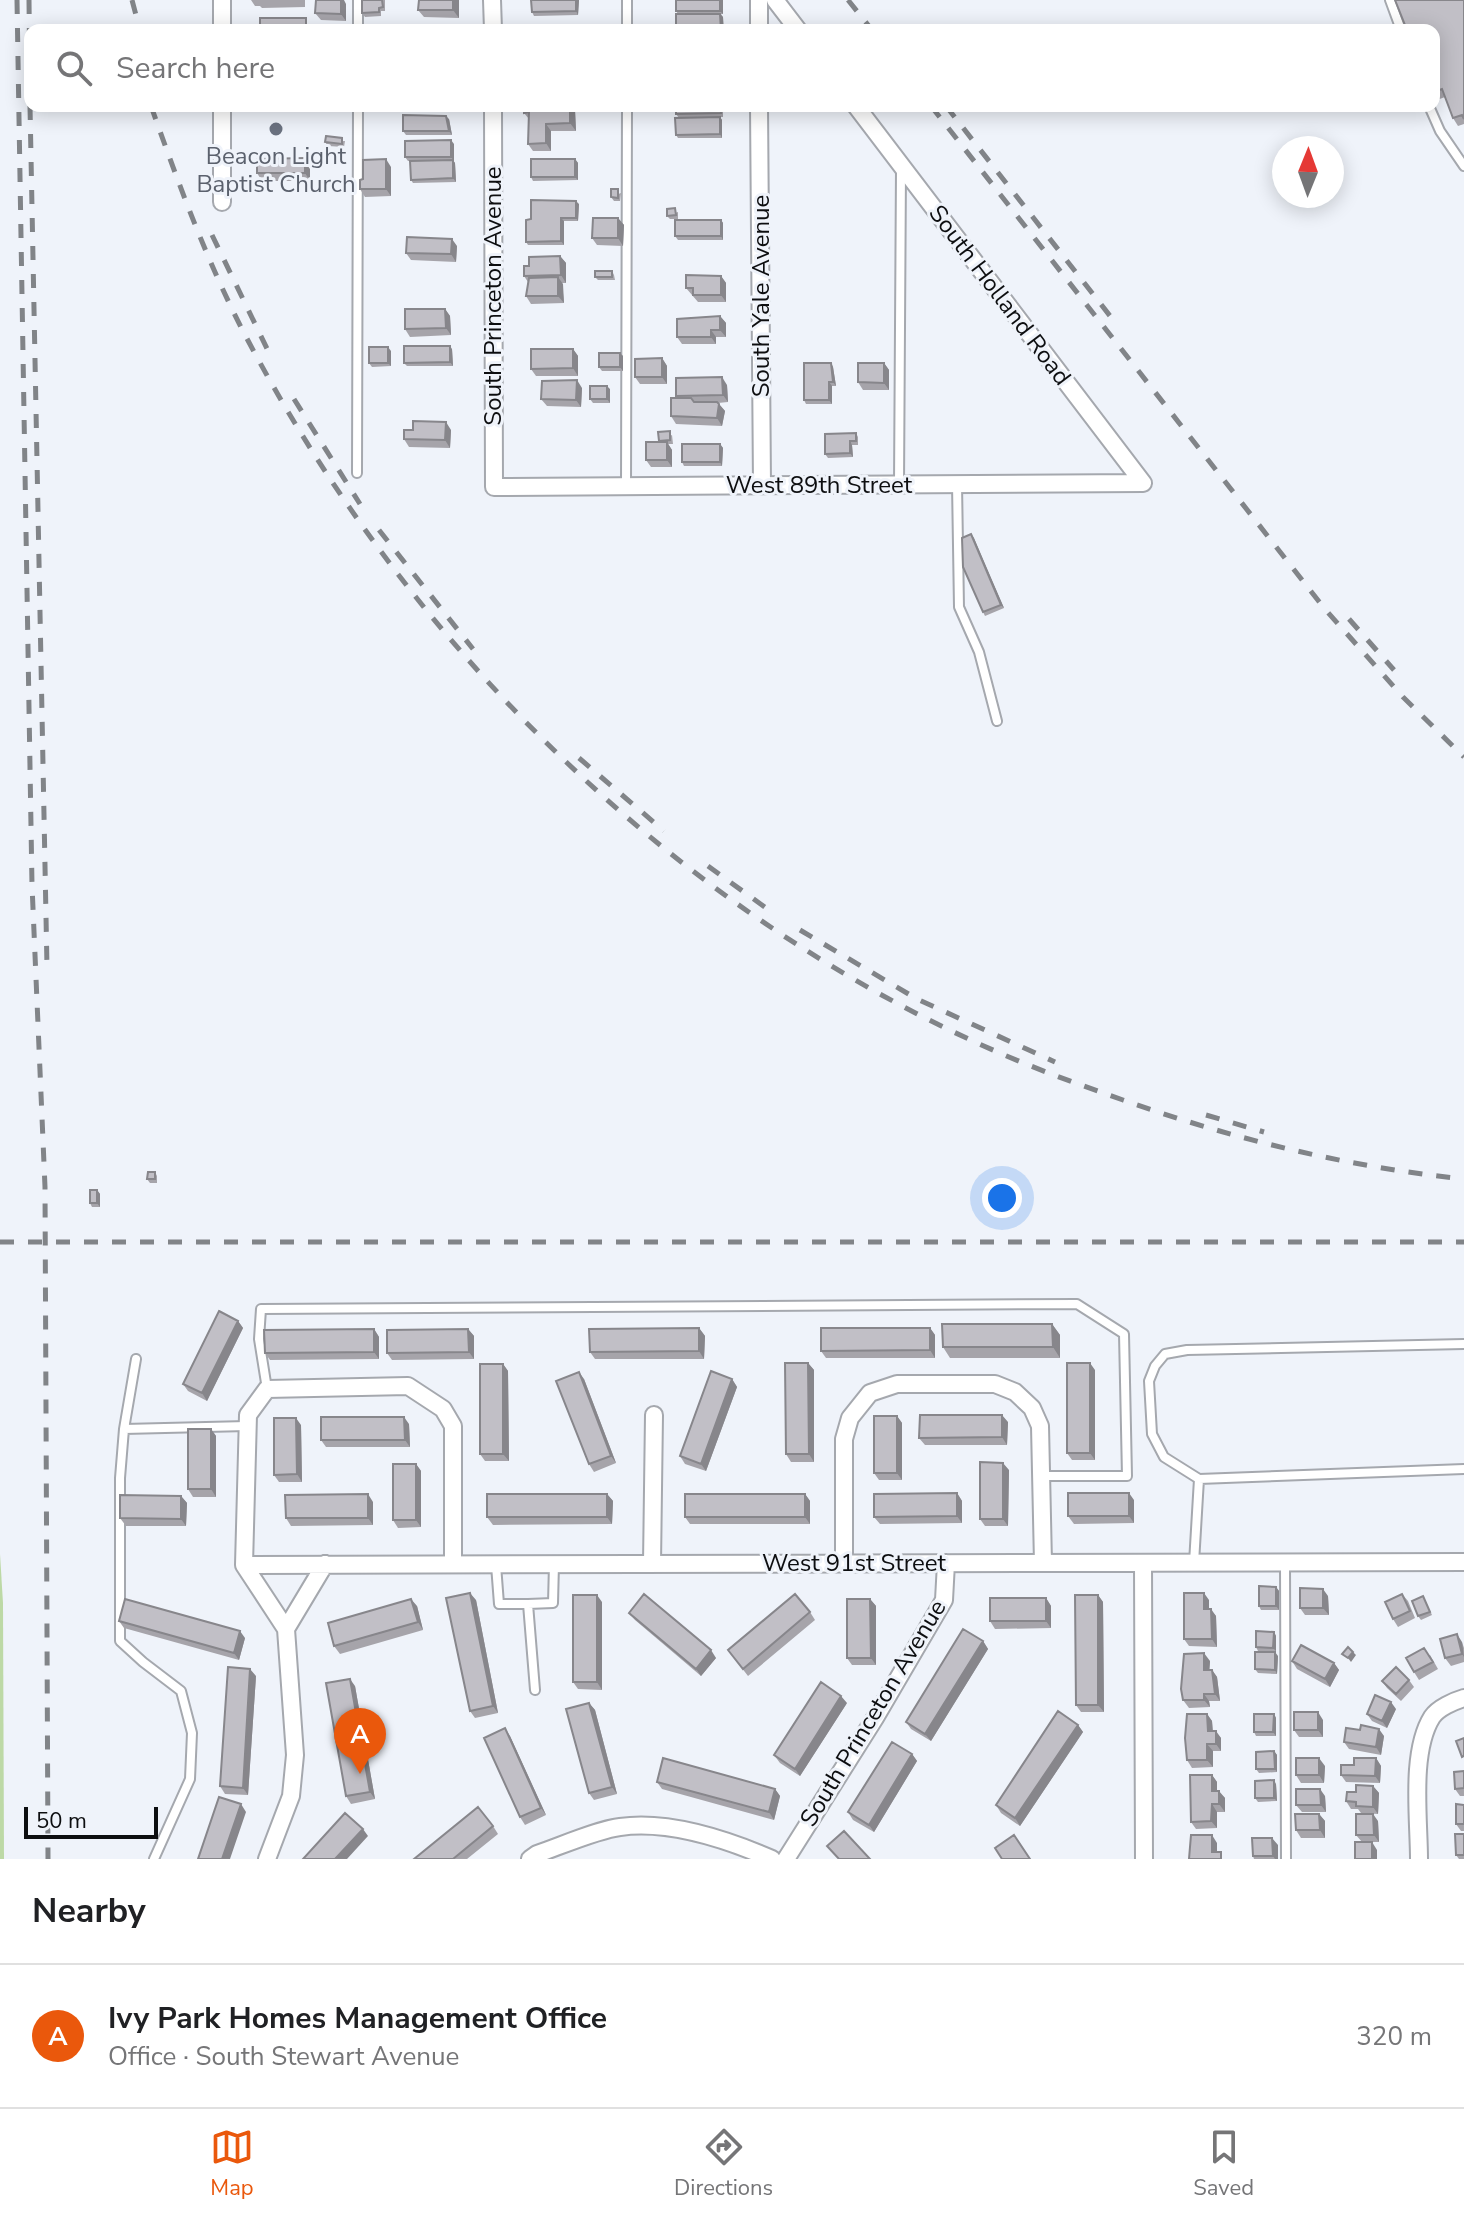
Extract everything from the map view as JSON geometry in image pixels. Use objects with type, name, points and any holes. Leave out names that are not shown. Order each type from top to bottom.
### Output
[{"type":"street","points":[[222,0],[222,24]]},
{"type":"street","points":[[492,0],[493,24]]},
{"type":"street","points":[[759,0],[759,24]]},
{"type":"street","points":[[775,0],[793,24]]},
{"type":"street","points":[[222,112],[222,202]]},
{"type":"street","name":"South Princeton Avenue","points":[[493,112],[494,487]]},
{"type":"street","name":"South Yale Avenue","points":[[759,112],[762,485]]},
{"type":"street","name":"South Holland Road","points":[[861,112],[1143,483]]},
{"type":"street","name":"West 89th Street","points":[[494,487],[1143,483]]},
{"type":"street","points":[[844,1563],[844,1439],[850,1418],[870,1393],[897,1384],[995,1384],[1015,1392],[1032,1408],[1040,1426],[1043,1563]]},
{"type":"street","points":[[267,1859],[291,1796],[295,1755],[286,1629],[244,1565],[248,1420],[267,1389],[408,1386],[443,1409],[453,1426],[453,1564]]},
{"type":"street","points":[[652,1564],[654,1415]]},
{"type":"street","name":"West 91st Street","points":[[244,1565],[1464,1562]]},
{"type":"street","name":"South Princeton Avenue","points":[[786,1859],[875,1718],[944,1600],[946,1563]]},
{"type":"street","points":[[1143,1563],[1144,1859]]},
{"type":"street","points":[[286,1629],[325,1564]]},
{"type":"street","points":[[1419,1859],[1419,1753],[1433,1716],[1464,1698]]},
{"type":"street","points":[[530,1859],[620,1827],[665,1828],[719,1837],[772,1859]]},
{"type":"lane","points":[[358,0],[358,24]]},
{"type":"lane","points":[[627,0],[627,24]]},
{"type":"lane","points":[[1390,0],[1399,24]]},
{"type":"lane","points":[[357,473],[358,112]]},
{"type":"lane","points":[[626,486],[627,112]]},
{"type":"lane","points":[[1432,112],[1440,131],[1464,166]]},
{"type":"lane","points":[[899,485],[901,165]]},
{"type":"lane","points":[[957,484],[959,607],[979,652],[997,721]]},
{"type":"lane","points":[[267,1389],[259,1339],[261,1309],[1077,1304],[1124,1334],[1127,1476],[1043,1476]]},
{"type":"lane","points":[[1464,1344],[1187,1350],[1165,1354],[1155,1366],[1149,1381],[1152,1434],[1164,1457],[1199,1479],[1464,1469]]},
{"type":"lane","points":[[136,1359],[124,1429],[120,1478],[120,1641],[181,1691],[192,1733],[190,1779],[154,1859]]},
{"type":"lane","points":[[124,1429],[248,1420]]},
{"type":"lane","points":[[1194,1563],[1199,1479]]},
{"type":"lane","points":[[1285,1562],[1286,1859]]},
{"type":"lane","points":[[495,1564],[499,1604],[528,1604],[553,1603],[554,1564]]},
{"type":"lane","points":[[528,1604],[535,1690]]},
{"type":"green space","points":[[0,1554],[3,1603],[4,1859],[0,1859]]},
{"type":"building","points":[[316,0],[341,0],[341,14],[315,13]]},
{"type":"building","points":[[362,0],[382,0],[383,7],[379,8],[379,12],[362,13]]},
{"type":"building","points":[[419,0],[453,0],[453,10],[418,10]]},
{"type":"building","points":[[531,0],[576,0],[576,11],[532,12]]},
{"type":"building","points":[[676,0],[720,0],[720,11],[676,11]]},
{"type":"building","points":[[1395,0],[1464,0],[1464,119],[1462,115],[1453,118],[1440,90],[1440,24],[1405,24]]},
{"type":"building","points":[[676,14],[720,14],[721,24],[676,24]]},
{"type":"building","points":[[260,18],[306,18],[306,24],[260,24]]},
{"type":"building","points":[[529,112],[570,112],[570,123],[546,124],[546,143],[528,144]]},
{"type":"building","points":[[676,112],[721,113],[676,114]]},
{"type":"building","points":[[403,115],[446,116],[449,131],[403,131]]},
{"type":"building","points":[[720,117],[720,134],[676,135],[675,118]]},
{"type":"building","points":[[326,136],[342,138],[342,144],[325,142]]},
{"type":"building","points":[[451,140],[451,157],[405,157],[405,141]]},
{"type":"building","points":[[305,158],[305,173],[257,173],[257,159]]},
{"type":"building","points":[[386,159],[386,189],[360,189],[363,160]]},
{"type":"building","points":[[531,159],[575,159],[575,177],[531,177]]},
{"type":"building","points":[[453,160],[453,178],[411,180],[410,161]]},
{"type":"building","points":[[611,189],[618,189],[618,198],[611,197]]},
{"type":"building","points":[[531,200],[576,201],[576,218],[561,218],[561,241],[526,242],[526,220],[531,219]]},
{"type":"building","points":[[675,208],[676,215],[667,216],[667,209]]},
{"type":"building","points":[[593,218],[618,218],[618,238],[592,238]]},
{"type":"building","points":[[675,220],[721,220],[721,236],[675,236]]},
{"type":"building","points":[[407,237],[452,239],[451,254],[406,253]]},
{"type":"building","points":[[560,256],[561,275],[524,276],[524,266],[529,266],[529,257]]},
{"type":"building","points":[[595,271],[612,271],[612,277],[595,277]]},
{"type":"building","points":[[686,275],[721,276],[721,295],[693,295],[693,288],[686,288]]},
{"type":"building","points":[[558,277],[558,296],[526,296],[529,278]]},
{"type":"building","points":[[405,309],[445,309],[446,328],[405,329]]},
{"type":"building","points":[[720,316],[720,330],[711,330],[711,337],[677,337],[677,319]]},
{"type":"building","points":[[404,346],[450,346],[450,362],[404,363]]},
{"type":"building","points":[[369,347],[388,347],[388,363],[369,363]]},
{"type":"building","points":[[531,349],[573,349],[573,368],[531,369]]},
{"type":"building","points":[[599,353],[620,353],[620,367],[599,367]]},
{"type":"building","points":[[662,358],[662,377],[635,377],[635,359]]},
{"type":"building","points":[[804,363],[831,363],[833,382],[829,382],[829,400],[804,400]]},
{"type":"building","points":[[858,363],[884,363],[884,383],[858,382]]},
{"type":"building","points":[[722,377],[723,395],[676,396],[676,378]]},
{"type":"building","points":[[577,380],[576,400],[541,399],[542,381]]},
{"type":"building","points":[[590,386],[607,386],[607,399],[590,399]]},
{"type":"building","points":[[671,398],[717,402],[717,418],[671,416]]},
{"type":"building","points":[[413,421],[446,422],[445,440],[404,439],[404,430],[413,430]]},
{"type":"building","points":[[670,431],[670,440],[659,441],[658,432]]},
{"type":"building","points":[[856,433],[856,441],[850,441],[850,453],[825,454],[825,434]]},
{"type":"building","points":[[646,442],[667,442],[667,460],[646,460]]},
{"type":"building","points":[[682,444],[720,444],[720,462],[682,462]]},
{"type":"building","points":[[971,534],[1001,605],[983,612],[963,567],[962,538]]},
{"type":"building","points":[[148,1172],[155,1172],[155,1179],[147,1179]]},
{"type":"building","points":[[90,1190],[97,1190],[97,1203],[90,1203]]},
{"type":"building","points":[[219,1311],[238,1321],[202,1393],[183,1384]]},
{"type":"building","points":[[942,1324],[1052,1324],[1053,1347],[943,1347]]},
{"type":"building","points":[[699,1328],[699,1351],[590,1352],[589,1329]]},
{"type":"building","points":[[821,1328],[930,1328],[930,1350],[821,1351]]},
{"type":"building","points":[[374,1329],[374,1352],[265,1353],[264,1330]]},
{"type":"building","points":[[468,1329],[469,1352],[387,1353],[387,1330]]},
{"type":"building","points":[[785,1363],[808,1363],[809,1454],[786,1454]]},
{"type":"building","points":[[1067,1363],[1090,1363],[1090,1453],[1067,1453]]},
{"type":"building","points":[[480,1364],[503,1364],[503,1454],[480,1454]]},
{"type":"building","points":[[711,1371],[732,1379],[701,1464],[680,1456]]},
{"type":"building","points":[[579,1372],[611,1456],[589,1464],[556,1381]]},
{"type":"building","points":[[920,1415],[1002,1415],[1002,1437],[919,1438]]},
{"type":"building","points":[[874,1416],[897,1416],[897,1473],[874,1473]]},
{"type":"building","points":[[321,1417],[404,1417],[405,1440],[321,1440]]},
{"type":"building","points":[[274,1418],[296,1418],[297,1474],[274,1475]]},
{"type":"building","points":[[188,1429],[211,1429],[211,1489],[188,1489]]},
{"type":"building","points":[[980,1462],[1003,1463],[1003,1519],[980,1519]]},
{"type":"building","points":[[393,1464],[416,1464],[416,1520],[393,1520]]},
{"type":"building","points":[[957,1493],[957,1516],[874,1517],[874,1494]]},
{"type":"building","points":[[1068,1493],[1129,1493],[1129,1516],[1068,1516]]},
{"type":"building","points":[[368,1494],[368,1518],[286,1518],[285,1495]]},
{"type":"building","points":[[487,1494],[607,1494],[607,1517],[487,1517]]},
{"type":"building","points":[[685,1494],[805,1494],[805,1517],[685,1517]]},
{"type":"building","points":[[120,1495],[181,1496],[181,1519],[120,1518]]},
{"type":"building","points":[[1259,1586],[1276,1587],[1276,1606],[1259,1606]]},
{"type":"building","points":[[1300,1588],[1323,1589],[1323,1608],[1300,1608]]},
{"type":"building","points":[[470,1593],[493,1706],[470,1711],[446,1598]]},
{"type":"building","points":[[1184,1593],[1204,1593],[1204,1609],[1211,1609],[1212,1639],[1184,1639]]},
{"type":"building","points":[[644,1594],[711,1650],[696,1669],[629,1613]]},
{"type":"building","points":[[795,1594],[810,1612],[743,1669],[728,1650]]},
{"type":"building","points":[[1402,1594],[1410,1611],[1393,1619],[1385,1602]]},
{"type":"building","points":[[573,1595],[597,1595],[597,1682],[573,1682]]},
{"type":"building","points":[[1075,1595],[1098,1595],[1098,1705],[1076,1705]]},
{"type":"building","points":[[1423,1596],[1430,1612],[1418,1616],[1412,1601]]},
{"type":"building","points":[[990,1598],[1046,1598],[1046,1621],[990,1621]]},
{"type":"building","points":[[125,1599],[240,1631],[234,1653],[119,1621]]},
{"type":"building","points":[[411,1599],[418,1622],[334,1646],[328,1623]]},
{"type":"building","points":[[847,1599],[870,1599],[871,1658],[847,1658]]},
{"type":"building","points":[[963,1629],[983,1641],[925,1734],[906,1722]]},
{"type":"building","points":[[1256,1631],[1274,1632],[1273,1648],[1256,1647]]},
{"type":"building","points":[[1457,1634],[1462,1654],[1445,1658],[1440,1639]]},
{"type":"building","points":[[1301,1645],[1334,1663],[1325,1679],[1292,1661]]},
{"type":"building","points":[[1348,1647],[1353,1652],[1348,1658],[1342,1654]]},
{"type":"building","points":[[1424,1648],[1433,1662],[1414,1672],[1406,1658]]},
{"type":"building","points":[[1255,1652],[1275,1652],[1275,1670],[1255,1669]]},
{"type":"building","points":[[1204,1653],[1204,1670],[1212,1670],[1215,1694],[1204,1694],[1204,1700],[1183,1700],[1184,1654]]},
{"type":"building","points":[[228,1667],[250,1669],[243,1788],[220,1786]]},
{"type":"building","points":[[1396,1667],[1409,1680],[1396,1694],[1382,1681]]},
{"type":"building","points":[[350,1679],[370,1792],[346,1796],[326,1683]]},
{"type":"building","points":[[821,1682],[841,1696],[795,1769],[774,1755]]},
{"type":"building","points":[[1375,1695],[1391,1702],[1382,1721],[1367,1714]]},
{"type":"building","points":[[589,1703],[612,1787],[589,1793],[566,1709]]},
{"type":"building","points":[[1058,1711],[1078,1725],[1015,1818],[996,1805]]},
{"type":"building","points":[[1294,1712],[1318,1712],[1318,1730],[1294,1730]]},
{"type":"building","points":[[1187,1714],[1207,1714],[1208,1731],[1216,1731],[1216,1744],[1207,1744],[1207,1760],[1187,1760]]},
{"type":"building","points":[[1254,1714],[1274,1714],[1273,1732],[1254,1732]]},
{"type":"building","points":[[1361,1725],[1379,1729],[1376,1747],[1344,1742],[1346,1728],[1360,1730]]},
{"type":"building","points":[[505,1728],[541,1808],[520,1817],[484,1738]]},
{"type":"building","points":[[1464,1738],[1464,1756],[1462,1757],[1456,1741]]},
{"type":"building","points":[[892,1742],[912,1754],[869,1825],[848,1812]]},
{"type":"building","points":[[1274,1751],[1275,1769],[1256,1769],[1256,1752]]},
{"type":"building","points":[[663,1758],[775,1789],[769,1812],[657,1782]]},
{"type":"building","points":[[1296,1758],[1319,1758],[1319,1775],[1296,1775]]},
{"type":"building","points":[[1354,1758],[1376,1758],[1375,1776],[1341,1775],[1341,1765],[1354,1765]]},
{"type":"building","points":[[1464,1771],[1464,1788],[1455,1789],[1454,1772]]},
{"type":"building","points":[[1190,1775],[1212,1775],[1212,1791],[1219,1791],[1219,1804],[1212,1804],[1211,1821],[1191,1822]]},
{"type":"building","points":[[1274,1780],[1274,1798],[1255,1798],[1255,1781]]},
{"type":"building","points":[[1356,1785],[1373,1786],[1373,1807],[1356,1806],[1356,1802],[1346,1801],[1347,1792],[1356,1792]]},
{"type":"building","points":[[1296,1789],[1320,1789],[1321,1805],[1296,1805]]},
{"type":"building","points":[[219,1797],[241,1804],[222,1859],[198,1859]]},
{"type":"building","points":[[1456,1804],[1464,1805],[1464,1824],[1456,1824]]},
{"type":"building","points":[[478,1807],[493,1826],[453,1859],[414,1859]]},
{"type":"building","points":[[345,1813],[363,1829],[335,1859],[303,1859]]},
{"type":"building","points":[[1295,1814],[1319,1814],[1320,1830],[1296,1830]]},
{"type":"building","points":[[1356,1814],[1373,1814],[1374,1835],[1356,1835]]},
{"type":"building","points":[[844,1831],[870,1859],[839,1859],[827,1846]]},
{"type":"building","points":[[1455,1834],[1464,1834],[1464,1855],[1456,1855]]},
{"type":"building","points":[[1014,1835],[1030,1859],[1002,1859],[995,1848]]},
{"type":"building","points":[[1191,1835],[1212,1835],[1212,1852],[1221,1852],[1221,1859],[1189,1859]]},
{"type":"building","points":[[1252,1838],[1272,1838],[1273,1856],[1253,1856]]},
{"type":"building","points":[[1355,1842],[1372,1842],[1372,1859],[1355,1859]]},
{"type":"railway","points":[[17,0],[32,885],[45,1187],[48,1859]]},
{"type":"railway","points":[[29,0],[29,24]]},
{"type":"railway","points":[[132,0],[138,24]]},
{"type":"railway","points":[[848,0],[867,24]]},
{"type":"railway","points":[[30,112],[47,967]]},
{"type":"railway","points":[[153,112],[182,192],[243,331],[311,449],[388,561],[474,666],[569,764],[671,854],[781,934],[898,1004],[1021,1062],[1164,1114],[1249,1139],[1334,1159],[1464,1179]]},
{"type":"railway","points":[[936,112],[1324,608],[1403,697],[1464,757]]},
{"type":"railway","points":[[951,112],[1114,321]]},
{"type":"railway","points":[[212,235],[273,361]]},
{"type":"railway","points":[[294,399],[360,504]]},
{"type":"railway","points":[[379,530],[473,649]]},
{"type":"railway","points":[[1349,619],[1394,670]]},
{"type":"railway","points":[[579,758],[664,831]]},
{"type":"railway","points":[[708,866],[766,908]]},
{"type":"railway","points":[[800,930],[917,999],[1055,1062]]},
{"type":"railway","points":[[1206,1115],[1264,1132]]},
{"type":"railway","points":[[0,1242],[1464,1242]]},
{"type":"place","name":"Beacon Light Baptist Church","points":[[276,129]]},
{"type":"place","name":"Ivy Park Homes Management Office","points":[[360,1774]]}]
